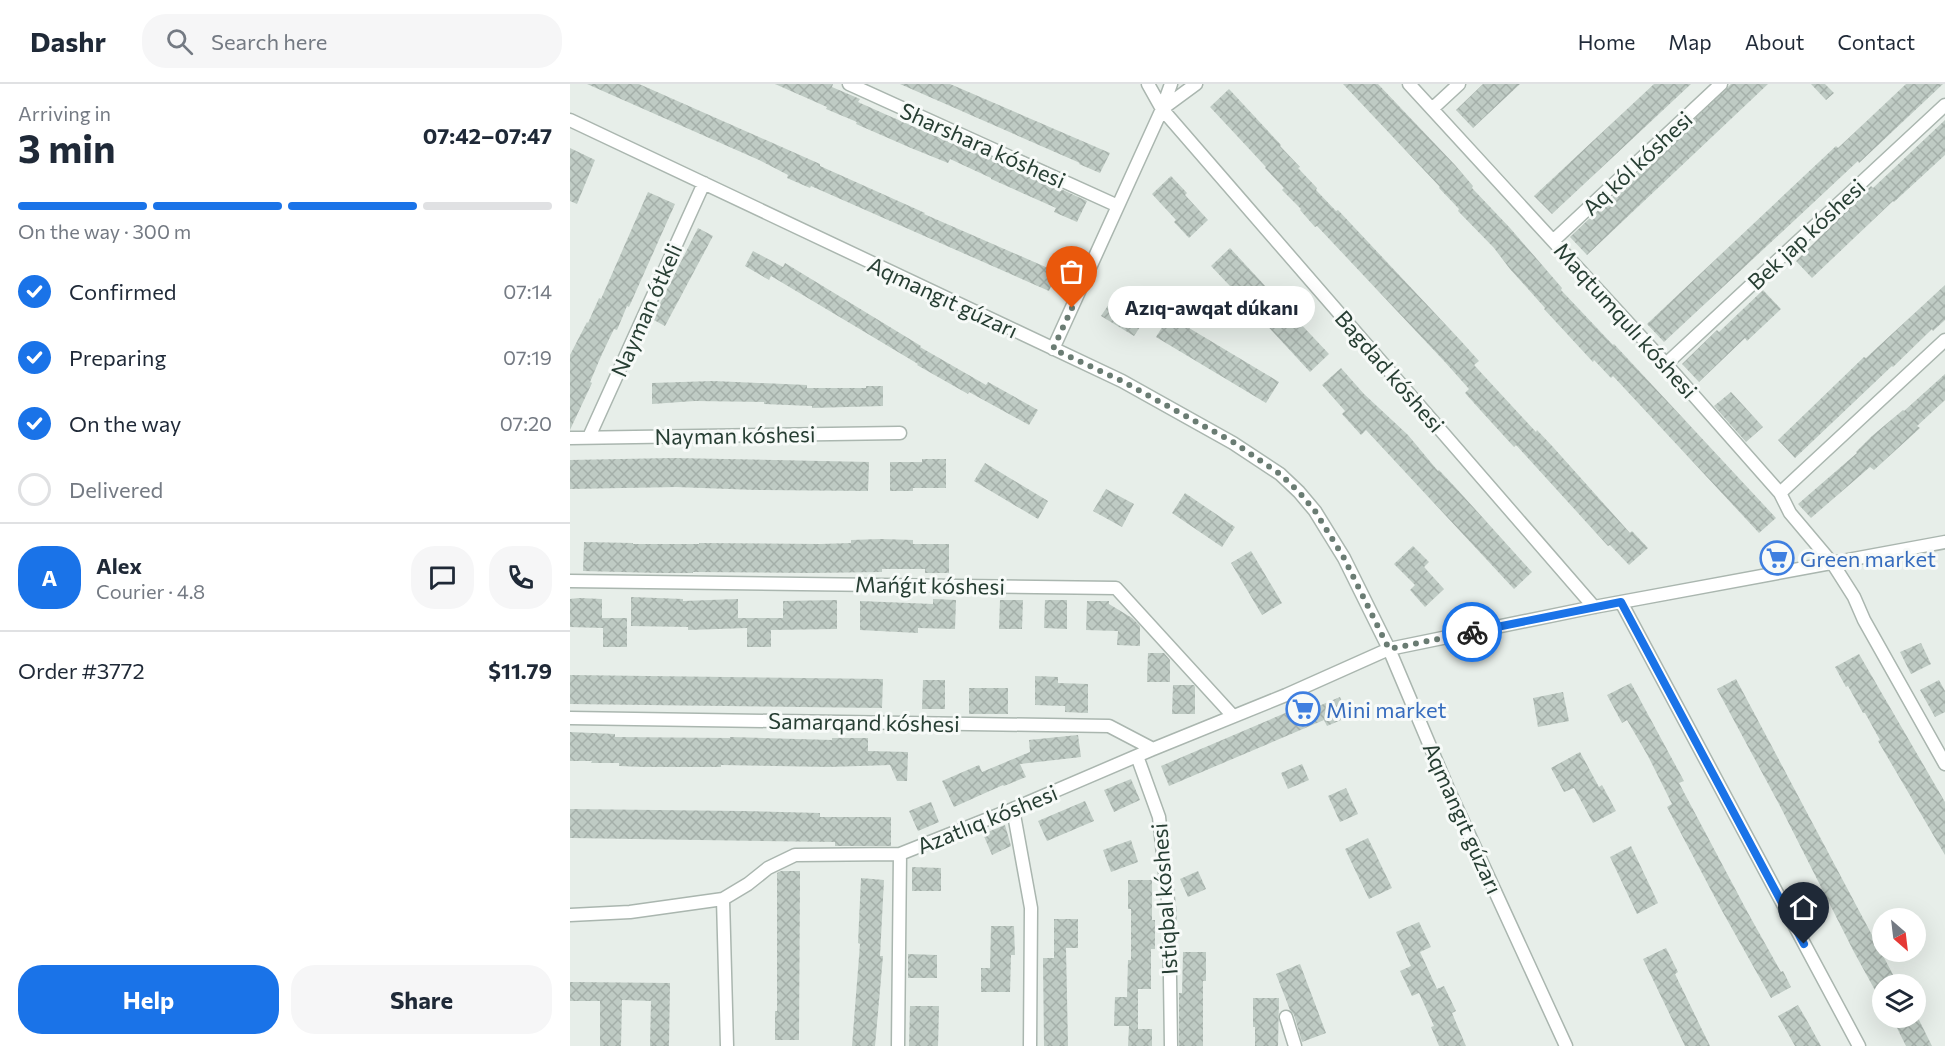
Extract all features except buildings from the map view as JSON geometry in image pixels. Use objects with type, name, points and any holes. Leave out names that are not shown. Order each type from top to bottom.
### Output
[{"type":"street","name":"Sharshara kóshesi","points":[[849,84],[1118,206]]},
{"type":"street","name":"Bagdad kóshesi","points":[[1148,84],[1162,109],[1594,607]]},
{"type":"street","points":[[1053,349],[1162,109],[1171,84]]},
{"type":"street","points":[[1162,109],[1196,84]]},
{"type":"street","name":"Maqtumqulı kóshesi","points":[[1409,84],[1666,364],[1780,493],[1790,513],[1833,564],[1854,597],[1864,620],[1945,764]]},
{"type":"street","points":[[1432,109],[1459,84]]},
{"type":"street","name":"Aq kól kóshesi","points":[[1553,241],[1720,84]]},
{"type":"street","name":"Bek jap kóshesi","points":[[1666,364],[1945,105]]},
{"type":"street","name":"Aqmangıt gúzarı","points":[[570,120],[1122,381],[1233,442],[1280,474],[1315,511],[1344,558],[1389,649],[1449,791],[1566,1046]]},
{"type":"street","name":"Nayman ótkeli","points":[[589,437],[704,183]]},
{"type":"street","points":[[1780,493],[1945,340]]},
{"type":"street","name":"Nayman kóshesi","points":[[570,438],[900,433]]},
{"type":"street","name":"Azatlıq kóshesi","points":[[570,915],[630,912],[723,899],[748,884],[768,868],[795,855],[900,854],[1286,695],[1389,649],[1594,607],[1945,542]]},
{"type":"street","name":"Mańǵıt kóshesi","points":[[570,581],[1116,588],[1233,716]]},
{"type":"street","points":[[1621,602],[1859,1046]]},
{"type":"street","name":"Samarqand kóshesi","points":[[570,718],[1109,726],[1153,749]]},
{"type":"street","name":"Istiqbal kóshesi","points":[[1137,756],[1159,817],[1169,910],[1172,1046]]},
{"type":"street","points":[[1013,809],[1031,908],[1030,1046]]},
{"type":"street","points":[[898,1046],[900,854]]},
{"type":"street","points":[[723,899],[727,1046]]},
{"type":"street","points":[[1286,1017],[1295,1046]]},
{"type":"way so far","points":[[1072,308],[1053,349],[1122,381],[1233,442],[1280,474],[1315,511],[1344,558],[1389,649],[1472,632]]},
{"type":"place","name":"Azıq-awqat dúkanı","points":[[1072,308]]},
{"type":"place","name":"Green market","points":[[1777,558]]},
{"type":"place","name":"Mini market","points":[[1303,709]]},
{"type":"route","points":[[1472,632],[1621,602],[1804,944]]}]
